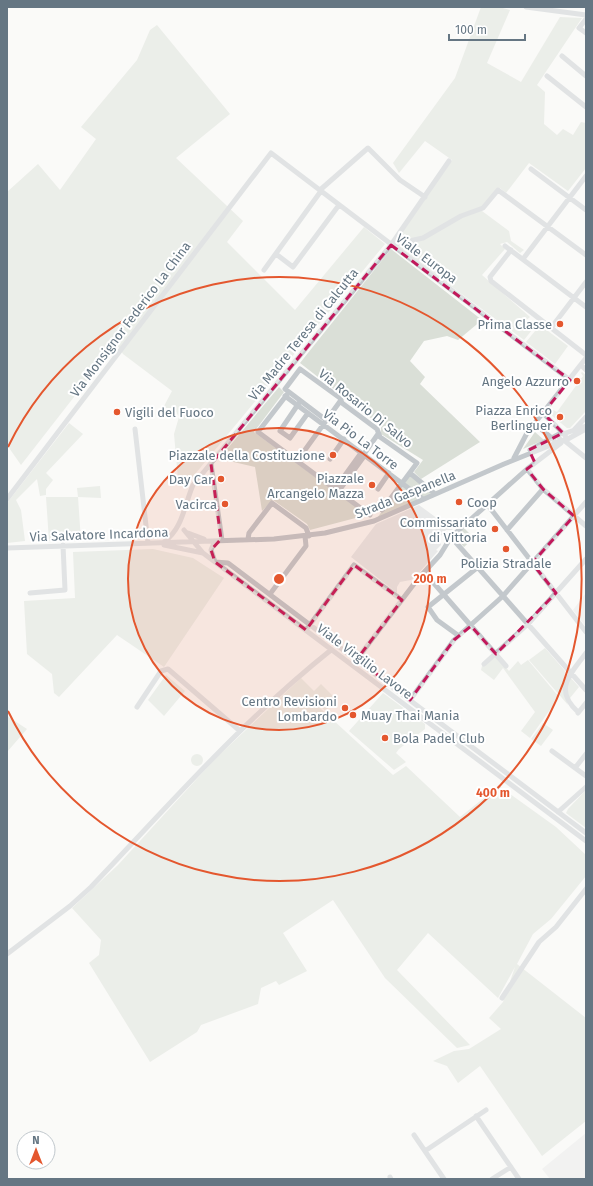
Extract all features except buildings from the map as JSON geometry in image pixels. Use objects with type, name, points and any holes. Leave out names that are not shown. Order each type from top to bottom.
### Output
[{"type":"street","points":[[526,7],[586,15]]},
{"type":"street","points":[[563,13],[565,7]]},
{"type":"street","points":[[586,19],[579,28],[586,33]]},
{"type":"street","points":[[562,56],[586,76]]},
{"type":"street","points":[[548,76],[586,107]]},
{"type":"street","points":[[264,270],[320,191],[368,148],[400,180],[425,197]]},
{"type":"street","name":"Viale Europa","points":[[271,153],[570,380]]},
{"type":"street","name":"Via Monsignor Federico La China","points":[[7,499],[271,153]]},
{"type":"street","name":"Via Madre Teresa di Calcutta","points":[[163,543],[175,532],[181,522],[186,500],[193,485],[391,245],[449,161]]},
{"type":"street","points":[[531,169],[586,210]]},
{"type":"street","points":[[522,259],[586,176]]},
{"type":"street","points":[[391,245],[423,238],[460,216],[483,208],[498,190],[586,255]]},
{"type":"street","points":[[276,254],[293,267],[339,205]]},
{"type":"street","points":[[505,246],[586,307]]},
{"type":"street","points":[[511,250],[490,277],[497,287],[586,357],[570,380],[527,433],[514,458]]},
{"type":"street","points":[[551,328],[586,282]]},
{"type":"street","points":[[581,365],[586,370]]},
{"type":"street","name":"Via Rosario Di Salvo","points":[[287,394],[285,389],[300,369],[377,429],[380,437],[417,463],[410,473]]},
{"type":"street","points":[[325,423],[287,394],[258,432],[370,516]]},
{"type":"street","points":[[298,462],[341,400]]},
{"type":"street","points":[[300,403],[280,431],[290,438],[308,413]]},
{"type":"street","name":"Via Pio La Torre","points":[[300,403],[308,413],[325,423],[363,454],[423,499]]},
{"type":"street","points":[[543,414],[562,438],[586,458]]},
{"type":"street","points":[[357,659],[402,600],[440,555],[451,537],[562,438],[574,430],[586,417]]},
{"type":"street","points":[[535,424],[552,439]]},
{"type":"street","points":[[562,438],[586,427]]},
{"type":"street","points":[[574,430],[586,427]]},
{"type":"street","points":[[135,429],[151,543],[203,553]]},
{"type":"street","points":[[336,490],[378,434]]},
{"type":"street","name":"Strada Gaspanella","points":[[504,464],[552,439],[562,438]]},
{"type":"street","name":"Strada Gaspanella","points":[[193,541],[307,536],[344,529],[374,521],[562,438]]},
{"type":"street","points":[[330,459],[344,439]]},
{"type":"street","points":[[530,453],[535,463]]},
{"type":"street","points":[[211,464],[222,540],[214,543],[211,550],[215,562],[228,563],[311,624],[586,833]]},
{"type":"street","points":[[527,469],[543,489],[586,526]]},
{"type":"street","points":[[378,489],[389,473]]},
{"type":"street","points":[[382,510],[410,473],[435,494]]},
{"type":"street","points":[[507,530],[543,489]]},
{"type":"street","points":[[410,700],[459,636],[503,596],[586,502]]},
{"type":"street","points":[[248,539],[249,532],[272,503],[306,528],[306,546],[270,594]]},
{"type":"street","points":[[487,504],[586,632]]},
{"type":"street","points":[[175,532],[176,539],[179,542],[183,540],[185,532],[181,522]]},
{"type":"street","points":[[185,532],[194,537],[211,541]]},
{"type":"street","name":"Viale Virgilio Lavore","points":[[185,532],[203,553],[586,841]]},
{"type":"street","points":[[451,537],[586,690]]},
{"type":"street","name":"Via Salvatore Incardona","points":[[7,548],[193,541]]},
{"type":"street","points":[[30,593],[65,590],[63,545]]},
{"type":"street","points":[[484,664],[528,624],[586,559]]},
{"type":"street","points":[[306,630],[354,565],[402,600]]},
{"type":"street","points":[[459,636],[437,620],[428,607],[478,567]]},
{"type":"street","points":[[424,573],[506,666]]},
{"type":"street","points":[[7,954],[70,906],[91,887],[240,731],[307,669],[331,650]]},
{"type":"street","points":[[586,653],[566,681],[565,690],[567,699],[578,713],[586,703]]},
{"type":"street","points":[[137,707],[161,671],[168,669],[240,731]]},
{"type":"street","points":[[412,710],[417,705]]},
{"type":"street","points":[[552,751],[586,776]]},
{"type":"street","points":[[575,768],[586,754]]},
{"type":"street","points":[[558,812],[586,787]]},
{"type":"street","name":"Viale Virgilio Lavore","points":[[564,825],[586,845]]},
{"type":"street","points":[[502,998],[536,945],[556,927],[586,889]]},
{"type":"street","points":[[425,1151],[486,1110]]},
{"type":"street","points":[[476,1116],[519,1179]]},
{"type":"street","points":[[414,1135],[444,1179]]},
{"type":"street","points":[[492,1179],[510,1167]]},
{"type":"highlighted area","points":[[391,245],[570,380],[543,413],[563,433],[529,450],[535,463],[527,469],[543,489],[574,516],[532,563],[556,593],[496,654],[471,626],[454,640],[410,700],[357,659],[402,600],[354,565],[306,630],[215,562],[211,550],[221,539],[211,464]]},
{"type":"shaded area","points":[[481,7],[499,7],[510,10],[487,63],[521,82],[560,17],[582,18],[537,85],[545,92],[544,124],[557,135],[563,129],[573,135],[581,122],[586,123],[586,168],[568,191],[529,163],[506,193],[500,188],[482,211],[509,231],[511,241],[524,250],[520,253],[507,242],[500,244],[505,249],[482,275],[530,317],[523,323],[532,330],[524,340],[398,247],[396,241],[452,160],[425,141],[399,173],[393,163],[455,78]]},
{"type":"shaded area","points":[[157,25],[230,114],[176,158],[243,221],[227,242],[295,310],[364,227],[385,244],[191,479],[178,479],[174,434],[179,417],[174,408],[163,408],[172,391],[123,354],[116,343],[21,465],[7,445],[7,192],[38,164],[60,190],[96,139],[81,127],[137,60],[150,30]]},
{"type":"shaded area","points":[[391,249],[482,320],[458,340],[447,336],[424,341],[410,361],[425,377],[420,384],[480,442],[421,479],[414,472],[423,460],[381,434],[381,426],[300,363]]},
{"type":"shaded area","points":[[540,325],[568,346],[555,364],[526,342]]},
{"type":"shaded area","points":[[582,372],[586,375],[586,411],[570,428],[567,428],[550,414],[553,410],[557,412],[583,376],[581,373]]},
{"type":"shaded area","points":[[279,387],[284,392],[254,432],[367,515],[310,530],[307,524],[273,500],[262,511],[255,467],[229,461],[222,455]]},
{"type":"shaded area","points":[[69,423],[83,434],[46,473],[53,480],[46,489],[46,495],[40,496],[37,479],[16,500],[21,510],[25,541],[7,543],[7,503]]},
{"type":"shaded area","points":[[535,432],[544,440],[523,449]]},
{"type":"shaded area","points":[[410,474],[433,494],[377,518]]},
{"type":"shaded area","points":[[100,486],[101,498],[78,497],[77,488]]},
{"type":"shaded area","points":[[46,497],[78,497],[81,541],[49,541]]},
{"type":"shaded area","points":[[419,505],[453,530],[446,530],[440,537],[441,545],[436,550],[438,551],[411,580],[400,582],[397,587],[397,593],[351,557],[376,524]]},
{"type":"shaded area","points":[[464,528],[474,538],[464,547],[455,537]]},
{"type":"shaded area","points":[[153,549],[193,558],[224,578],[164,667],[117,635],[59,697],[54,693],[52,674],[27,654],[24,601],[75,598],[73,552]]},
{"type":"shaded area","points":[[586,593],[586,627],[573,610]]},
{"type":"shaded area","points":[[545,648],[565,671],[563,690],[568,705],[529,660]]},
{"type":"shaded area","points":[[495,655],[509,671],[518,661],[521,665],[528,660],[559,697],[530,738],[521,731],[535,712],[503,668],[494,680],[481,670],[482,666]]},
{"type":"shaded area","points":[[166,675],[185,691],[164,716],[148,700]]},
{"type":"shaded area","points":[[570,677],[579,687],[570,698],[567,691]]},
{"type":"shaded area","points":[[301,678],[314,691],[321,684],[335,698],[326,711],[308,697],[393,775],[406,766],[460,817],[499,786],[556,827],[586,855],[586,876],[551,919],[533,934],[517,964],[586,1018],[586,1121],[542,1156],[480,1066],[458,1083],[447,1066],[433,1061],[454,1051],[469,1049],[501,1029],[489,1018],[503,1002],[515,967],[498,998],[428,933],[397,970],[470,1045],[457,1048],[385,978],[333,900],[283,933],[307,971],[279,985],[276,981],[261,988],[258,1004],[201,1025],[197,1032],[150,1062],[89,963],[99,955],[101,940],[72,908],[118,865],[215,759]]},
{"type":"shaded area","name":"Bola Padel Club","points":[[383,693],[425,724],[425,729],[396,753],[406,762],[394,770],[349,731]]},
{"type":"shaded area","points":[[7,716],[27,729],[7,752]]},
{"type":"shaded area","points":[[543,723],[553,730],[541,746],[531,739]]},
{"type":"shaded area","points":[[197,754],[201,756],[203,760],[201,764],[197,766],[193,764],[191,760],[193,756]]},
{"type":"shaded area","points":[[586,790],[586,828],[566,813]]},
{"type":"shaded area","points":[[586,1133],[586,1179],[550,1179],[542,1169]]},
{"type":"place","name":"Prima Classe","points":[[560,324]]},
{"type":"place","name":"Angelo Azzurro","points":[[577,381]]},
{"type":"place","name":"Vigili del Fuoco","points":[[117,412]]},
{"type":"place","name":"Piazza Enrico Berlinguer","points":[[560,417]]},
{"type":"place","name":"Piazzale della Costituzione","points":[[333,455]]},
{"type":"place","name":"Day Car","points":[[221,479]]},
{"type":"place","name":"Piazzale Arcangelo Mazza","points":[[372,485]]},
{"type":"place","name":"Coop","points":[[459,502]]},
{"type":"place","name":"Vacirca","points":[[225,504]]},
{"type":"place","name":"Commissariato di Vittoria","points":[[495,529]]},
{"type":"place","name":"Polizia Stradale","points":[[506,549]]},
{"type":"place","name":"Centro Revisioni Lombardo","points":[[345,708]]},
{"type":"place","name":"Muay Thai Mania","points":[[353,715]]},
{"type":"place","name":"Bola Padel Club","points":[[385,738]]}]
